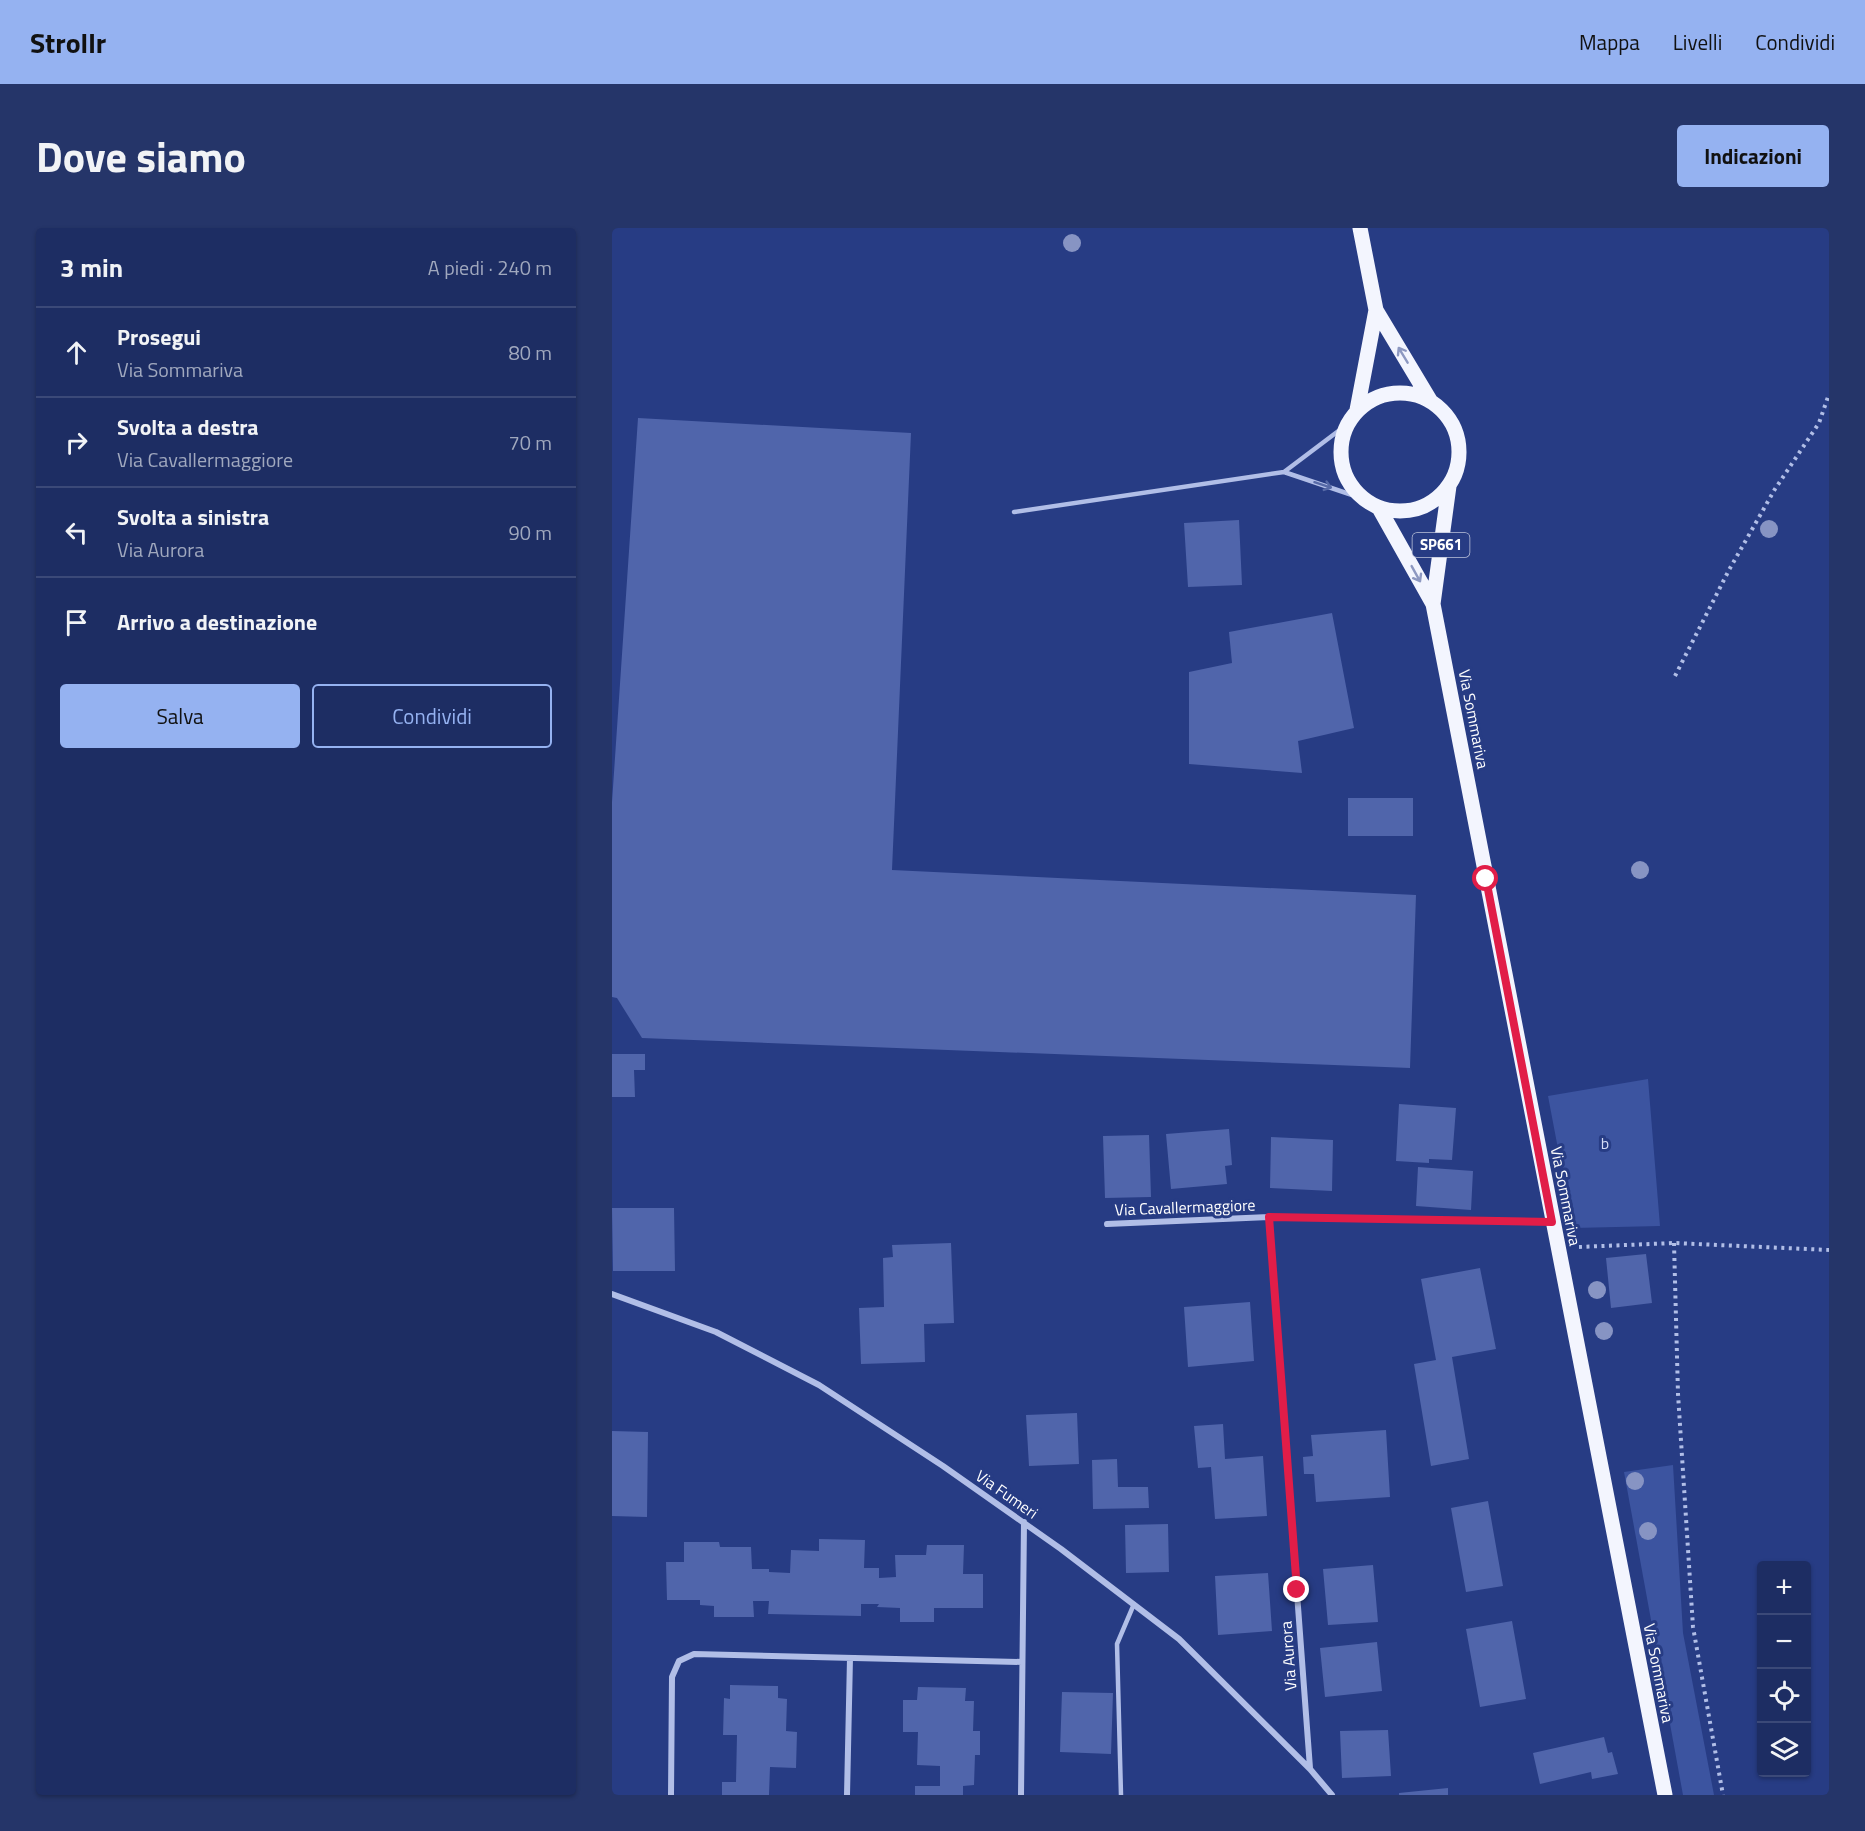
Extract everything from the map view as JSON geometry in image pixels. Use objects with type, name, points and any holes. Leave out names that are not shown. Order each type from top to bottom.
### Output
[{"type":"main road","points":[[1360,228],[1376,310],[1430,400],[1445,413],[1455,430],[1459,448],[1458,468],[1449,486],[1435,500],[1418,509],[1398,512],[1379,508],[1361,498],[1348,483],[1341,465],[1340,445],[1346,426],[1357,410],[1373,398],[1391,392],[1411,393],[1430,400]]},
{"type":"main road","points":[[1357,410],[1376,310]]},
{"type":"main road","name":"Via Sommariva","points":[[1433,604],[1449,486]]},
{"type":"main road","name":"Via Sommariva","points":[[1379,508],[1433,604],[1665,1795]]},
{"type":"street","name":"Via Cavallermaggiore","points":[[1107,1224],[1269,1217],[1552,1222]]},
{"type":"street","name":"Via Aurora","points":[[1269,1217],[1310,1769]]},
{"type":"street","name":"Via Fumeri","points":[[612,1294],[716,1332],[819,1385],[1024,1522],[1179,1639],[1310,1769],[1332,1795]]},
{"type":"street","points":[[1021,1795],[1024,1522]]},
{"type":"street","points":[[671,1795],[672,1677],[679,1661],[694,1654],[1022,1662]]},
{"type":"street","points":[[847,1795],[850,1658]]},
{"type":"lane","points":[[1284,472],[1346,426]]},
{"type":"lane","points":[[1014,512],[1284,472],[1361,498]]},
{"type":"lane","points":[[1121,1795],[1117,1644],[1134,1604]]},
{"type":"path","points":[[1675,676],[1775,489],[1819,423],[1829,394]]},
{"type":"path","points":[[1557,1247],[1674,1243],[1829,1250]]},
{"type":"path","points":[[1674,1243],[1678,1394],[1693,1626],[1722,1795]]},
{"type":"green space","name":"b","points":[[1648,1079],[1660,1226],[1573,1228],[1548,1096]]},
{"type":"green space","points":[[1673,1465],[1683,1633],[1714,1795],[1683,1795],[1624,1472]]},
{"type":"building","points":[[638,418],[911,433],[892,870],[1416,895],[1410,1068],[642,1038],[617,998],[612,997],[612,802]]},
{"type":"building","points":[[1239,520],[1242,585],[1188,587],[1184,523]]},
{"type":"building","points":[[1332,613],[1354,728],[1298,741],[1302,773],[1189,764],[1189,672],[1232,663],[1229,632]]},
{"type":"building","points":[[1348,798],[1413,798],[1413,836],[1348,836]]},
{"type":"building","points":[[612,1054],[645,1054],[645,1070],[634,1070],[635,1097],[612,1097]]},
{"type":"building","points":[[1399,1104],[1456,1108],[1452,1160],[1429,1159],[1429,1163],[1396,1161]]},
{"type":"building","points":[[1229,1129],[1232,1165],[1225,1166],[1227,1184],[1171,1189],[1166,1134]]},
{"type":"building","points":[[1149,1135],[1151,1197],[1105,1198],[1103,1136]]},
{"type":"building","points":[[1271,1137],[1333,1140],[1332,1191],[1270,1188]]},
{"type":"building","points":[[1418,1167],[1473,1171],[1471,1210],[1416,1206]]},
{"type":"building","points":[[612,1208],[674,1208],[675,1271],[613,1271]]},
{"type":"building","points":[[951,1243],[954,1323],[924,1324],[925,1362],[861,1364],[859,1308],[884,1307],[883,1258],[893,1257],[892,1245]]},
{"type":"building","points":[[1646,1254],[1652,1303],[1611,1308],[1606,1258]]},
{"type":"building","points":[[1480,1268],[1496,1349],[1452,1357],[1469,1459],[1431,1466],[1414,1364],[1436,1360],[1421,1279]]},
{"type":"building","points":[[1250,1302],[1254,1361],[1188,1367],[1184,1307]]},
{"type":"building","points":[[1077,1413],[1079,1464],[1029,1466],[1026,1415]]},
{"type":"building","points":[[1223,1424],[1225,1459],[1263,1456],[1267,1516],[1215,1519],[1211,1467],[1198,1468],[1194,1426]]},
{"type":"building","points":[[1386,1430],[1390,1497],[1316,1502],[1314,1474],[1304,1474],[1303,1457],[1313,1456],[1311,1435]]},
{"type":"building","points":[[612,1431],[648,1432],[647,1517],[612,1516]]},
{"type":"building","points":[[1117,1459],[1118,1487],[1148,1487],[1149,1508],[1093,1509],[1092,1460]]},
{"type":"building","points":[[1488,1501],[1503,1586],[1466,1592],[1451,1508]]},
{"type":"building","points":[[1168,1524],[1169,1572],[1126,1573],[1125,1525]]},
{"type":"building","points":[[819,1539],[865,1540],[864,1568],[879,1568],[879,1578],[896,1577],[895,1555],[926,1555],[927,1545],[964,1545],[963,1574],[983,1574],[983,1608],[934,1608],[934,1622],[900,1622],[900,1608],[877,1607],[879,1604],[861,1604],[861,1616],[768,1614],[769,1601],[753,1601],[754,1617],[714,1617],[714,1606],[700,1605],[700,1600],[667,1600],[666,1562],[684,1562],[684,1542],[719,1542],[720,1547],[751,1547],[752,1569],[790,1573],[791,1550],[819,1551]]},
{"type":"building","points":[[1373,1565],[1378,1622],[1328,1625],[1323,1569]]},
{"type":"building","points":[[1268,1573],[1272,1631],[1218,1635],[1215,1576]]},
{"type":"building","points":[[1512,1621],[1526,1699],[1480,1707],[1466,1629]]},
{"type":"building","points":[[1377,1642],[1382,1691],[1325,1697],[1320,1648]]},
{"type":"building","points":[[730,1685],[778,1686],[778,1698],[787,1699],[786,1731],[797,1732],[796,1768],[770,1767],[769,1795],[722,1795],[722,1782],[736,1782],[737,1735],[723,1735],[724,1698],[730,1699]]},
{"type":"building","points":[[918,1687],[966,1688],[965,1701],[974,1701],[973,1731],[980,1731],[980,1755],[975,1755],[974,1785],[963,1786],[963,1795],[915,1795],[915,1786],[940,1786],[940,1766],[917,1765],[918,1732],[903,1732],[903,1700],[917,1700]]},
{"type":"building","points":[[1062,1692],[1113,1693],[1111,1754],[1060,1752]]},
{"type":"building","points":[[1388,1730],[1391,1776],[1342,1778],[1340,1731]]},
{"type":"building","points":[[1604,1737],[1608,1753],[1612,1752],[1618,1774],[1592,1779],[1591,1772],[1540,1784],[1533,1753]]},
{"type":"building","points":[[1448,1788],[1448,1795],[1399,1795],[1399,1793]]},
{"type":"route","points":[[1297,1590],[1269,1217],[1552,1222],[1486,879]]}]
